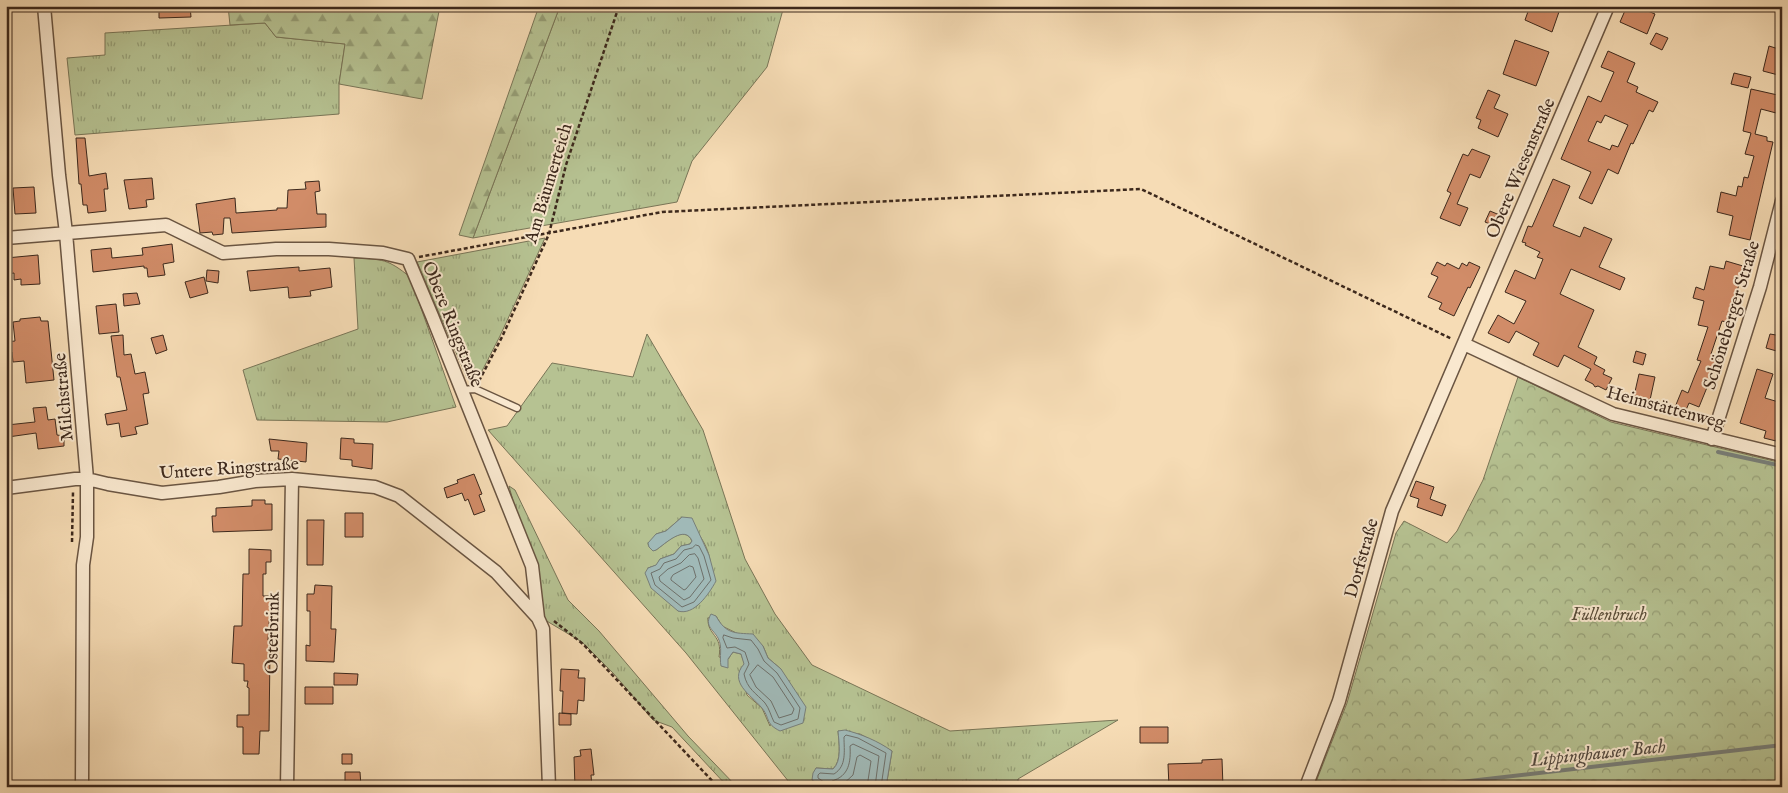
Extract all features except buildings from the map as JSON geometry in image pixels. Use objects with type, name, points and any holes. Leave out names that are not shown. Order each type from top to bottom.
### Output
[{"type":"street","name":"Milchstraße","points":[[44,6],[87,479],[87,537],[84,565],[82,787]]},
{"type":"street","name":"Obere Wiesenstraße","points":[[1464,344],[1608,6]]},
{"type":"street","name":"Schöneberger Straße","points":[[1712,439],[1760,287],[1782,201]]},
{"type":"street","name":"Obere Ringstraße","points":[[6,238],[166,225],[223,253],[276,249],[329,249],[383,254],[408,259],[532,566],[538,618]]},
{"type":"street","name":"Heimstättenweg","points":[[1464,344],[1613,414],[1782,455]]},
{"type":"street","name":"Dorfstraße","points":[[1306,787],[1338,701],[1392,511],[1464,344]]},
{"type":"street","name":"Untere Ringstraße","points":[[6,488],[87,479],[162,493],[255,481],[292,479],[375,487],[399,496],[496,572],[538,618],[543,629],[549,787]]},
{"type":"street","name":"Osterbrink","points":[[287,787],[292,479]]},
{"type":"lane","points":[[461,390],[475,389],[517,408]]},
{"type":"path","name":"Am Bäumerteich","points":[[475,389],[502,337],[549,234],[566,165],[618,6]]},
{"type":"path","points":[[408,259],[662,212],[1141,189],[1464,344]]},
{"type":"path","points":[[538,618],[546,617],[560,624],[583,644],[718,787]]},
{"type":"green space","points":[[228,6],[440,6],[422,99],[339,84],[345,44],[276,37],[265,23],[230,25]]},
{"type":"green space","points":[[539,6],[560,6],[473,238],[459,235]]},
{"type":"green space","points":[[560,6],[784,6],[767,67],[692,161],[677,202],[473,238]]},
{"type":"green space","points":[[265,23],[276,37],[345,44],[339,84],[339,114],[75,135],[67,58],[105,55],[105,33]]},
{"type":"green space","points":[[545,238],[482,371],[475,378],[467,378],[417,262]]},
{"type":"green space","points":[[354,258],[390,263],[410,277],[456,407],[387,422],[257,420],[243,370],[358,329]]},
{"type":"green space","points":[[647,334],[703,430],[745,559],[775,614],[812,665],[950,731],[1118,720],[1018,779],[1018,787],[886,787],[892,751],[860,734],[838,731],[839,751],[836,766],[833,769],[816,768],[813,780],[823,787],[793,787],[686,653],[488,430],[507,426],[552,363],[633,377]],"holes":[[[682,517],[700,536],[710,560],[704,597],[697,606],[678,611],[648,568],[657,565],[660,559],[674,554],[681,546],[690,544],[692,541],[689,536],[684,534],[675,536],[656,550],[649,547],[656,534],[666,531]],[[716,616],[722,626],[763,646],[768,658],[781,669],[770,726],[762,708],[747,695],[740,670],[745,665],[741,654],[733,652],[728,659],[719,657],[719,644],[708,624],[708,618]]]},
{"type":"green space","name":"Füllenbruch","points":[[1518,377],[1611,422],[1782,463],[1782,787],[1314,787],[1347,703],[1396,533],[1404,521],[1447,543],[1457,531],[1483,480]]},
{"type":"green space","points":[[509,486],[515,490],[568,600],[599,631],[688,736],[737,787],[728,787],[672,727],[653,720],[614,674],[582,642],[545,620]]},
{"type":"water","points":[[682,517],[692,518],[709,555],[716,581],[700,603],[684,612],[678,611],[651,588],[645,573],[648,568],[656,565],[660,559],[674,554],[681,546],[690,544],[692,541],[685,534],[675,537],[656,550],[653,551],[649,547],[648,543],[656,534],[666,531]]},
{"type":"water","points":[[711,614],[716,616],[723,626],[731,631],[753,634],[763,646],[768,658],[781,669],[806,707],[803,723],[780,731],[770,723],[764,711],[747,693],[740,682],[738,677],[744,664],[741,654],[733,652],[728,659],[728,668],[721,666],[719,641],[708,622]]},
{"type":"water","points":[[845,730],[869,738],[892,751],[886,787],[823,787],[812,780],[816,768],[833,769],[836,766],[839,751],[838,731]]},
{"type":"waterway","points":[[1718,452],[1782,466]]},
{"type":"waterway","name":"Lippinghauser Bach","points":[[1417,787],[1782,745]]}]
